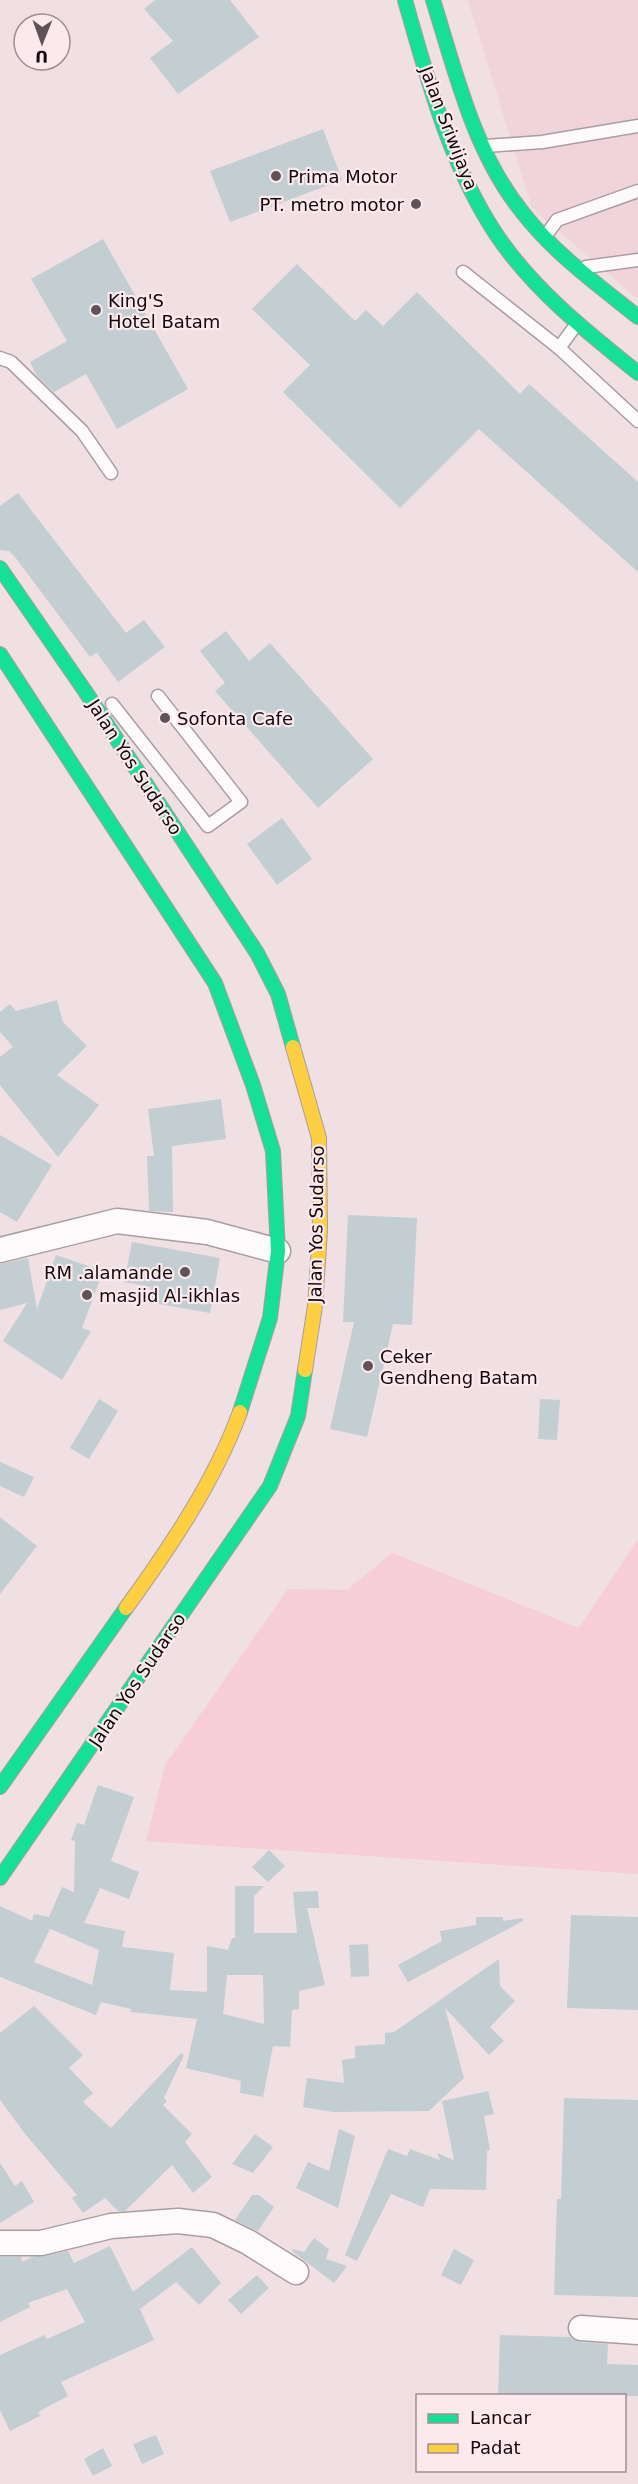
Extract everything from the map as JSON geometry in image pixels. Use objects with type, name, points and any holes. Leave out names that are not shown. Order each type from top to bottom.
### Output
[{"type":"main road","name":"Jalan Sriwijaya","points":[[405,0],[425,69],[469,186],[498,237],[577,324],[638,373]]},
{"type":"main road","name":"Jalan Sriwijaya","points":[[433,0],[467,108],[500,178],[521,212],[578,268],[638,317]]},
{"type":"main road","name":"Jalan Yos Sudarso","points":[[0,568],[94,689],[257,953],[278,994],[319,1138],[320,1231],[315,1306],[298,1416],[270,1486],[0,1878]]},
{"type":"main road","points":[[0,654],[215,983],[253,1085],[273,1151],[278,1251],[270,1318],[254,1378],[226,1450],[150,1575],[79,1671],[0,1787]]},
{"type":"street","points":[[0,1250],[117,1221],[207,1232],[278,1251]]},
{"type":"street","points":[[0,2242],[41,2243],[111,2226],[178,2221],[213,2225],[248,2242],[296,2272]]},
{"type":"street","points":[[581,2328],[638,2332]]},
{"type":"lane","points":[[484,146],[542,142],[638,126]]},
{"type":"lane","points":[[545,237],[557,220],[638,192]]},
{"type":"lane","points":[[578,268],[638,260]]},
{"type":"lane","points":[[463,272],[559,348],[638,421]]},
{"type":"lane","points":[[559,348],[577,324]]},
{"type":"lane","points":[[0,358],[11,362],[82,431],[111,473]]},
{"type":"lane","points":[[94,689],[208,826],[241,802],[158,696]]},
{"type":"shaded area","points":[[468,0],[638,0],[638,299],[532,208]]},
{"type":"shaded area","points":[[638,1540],[638,1874],[146,1841],[165,1765],[288,1589],[347,1590],[392,1553],[579,1628]]},
{"type":"building","points":[[155,0],[230,0],[259,37],[178,94],[150,58],[173,41],[144,9]]},
{"type":"building","name":"Prima Motor","points":[[323,129],[342,180],[230,222],[210,171]]},
{"type":"building","name":"King'S Hotel Batam","points":[[103,239],[188,389],[117,429],[86,374],[54,392],[37,376],[30,362],[67,341],[31,279]]},
{"type":"building","points":[[297,264],[355,321],[366,310],[383,326],[417,292],[520,394],[529,384],[638,482],[638,572],[479,429],[400,508],[283,392],[310,365],[252,309]]},
{"type":"building","points":[[18,493],[126,633],[144,620],[165,647],[118,682],[97,653],[90,657],[15,557],[9,551],[0,550],[0,506]]},
{"type":"building","points":[[226,631],[249,661],[270,643],[373,759],[318,808],[215,691],[225,683],[200,651]]},
{"type":"building","points":[[282,818],[312,859],[277,885],[247,844]]},
{"type":"building","points":[[57,1000],[63,1022],[87,1046],[57,1075],[99,1105],[58,1157],[0,1085],[0,1057],[13,1047],[0,1032],[0,1012],[10,1004],[16,1011]]},
{"type":"building","points":[[221,1099],[226,1139],[172,1146],[173,1212],[149,1211],[147,1156],[154,1156],[148,1109]]},
{"type":"building","points":[[0,1135],[52,1165],[17,1222],[0,1212]]},
{"type":"building","points":[[348,1215],[417,1218],[412,1325],[393,1324],[367,1437],[330,1429],[354,1322],[343,1322]]},
{"type":"building","name":"RM .alamande","points":[[132,1242],[220,1258],[210,1313],[148,1302],[151,1287],[124,1282]]},
{"type":"building","points":[[56,1255],[103,1271],[82,1328],[91,1331],[62,1380],[3,1341],[27,1303],[0,1310],[0,1264],[28,1258],[37,1309]]},
{"type":"building","points":[[99,1399],[118,1411],[89,1459],[70,1448]]},
{"type":"building","points":[[540,1399],[560,1400],[557,1440],[538,1439]]},
{"type":"building","points":[[0,1462],[34,1477],[24,1497],[0,1486]]},
{"type":"building","points":[[0,1517],[37,1546],[0,1594]]},
{"type":"building","points":[[98,1785],[134,1797],[111,1861],[139,1872],[129,1899],[100,1888],[84,1923],[125,1931],[122,1947],[174,1953],[170,1990],[207,1992],[207,1946],[228,1950],[232,1938],[235,1938],[235,1886],[264,1886],[254,1896],[254,1933],[297,1933],[293,1892],[318,1891],[319,1908],[307,1908],[325,1985],[299,1991],[299,2009],[292,2010],[290,2047],[273,2046],[263,2097],[240,2093],[241,2081],[186,2068],[197,2019],[131,2012],[131,2009],[101,2002],[96,2015],[0,1977],[0,1906],[32,1921],[34,1914],[49,1917],[62,1887],[74,1892],[75,1841],[71,1840],[77,1823],[84,1825]],"holes":[[[42,1925],[99,1950],[92,1985],[34,1962],[50,1929]],[[227,1975],[263,1975],[264,2024],[223,2014]]]},
{"type":"building","points":[[269,1850],[285,1866],[268,1882],[252,1867]]},
{"type":"building","points":[[571,1915],[638,1917],[638,2010],[567,2008]]},
{"type":"building","points":[[476,1917],[503,1917],[503,1921],[523,1918],[523,1921],[408,1982],[398,1965],[442,1941],[440,1931],[476,1925]]},
{"type":"building","points":[[368,1944],[369,1976],[351,1977],[349,1945]]},
{"type":"building","points":[[499,1959],[500,1986],[515,2001],[490,2027],[504,2041],[489,2055],[445,2008],[464,2078],[429,2111],[333,2112],[303,2107],[307,2078],[344,2083],[342,2060],[355,2058],[355,2046],[385,2044],[385,2033],[394,2032]]},
{"type":"building","points":[[34,2006],[83,2055],[69,2068],[93,2093],[83,2102],[111,2128],[181,2053],[184,2055],[164,2098],[167,2101],[163,2105],[192,2134],[185,2142],[212,2177],[193,2193],[172,2165],[125,2211],[118,2211],[105,2198],[83,2213],[72,2198],[77,2195],[26,2135],[0,2100],[0,2033]]},
{"type":"building","points":[[488,2091],[494,2114],[484,2116],[490,2150],[487,2151],[486,2190],[430,2189],[423,2207],[391,2194],[357,2261],[345,2255],[388,2149],[407,2156],[410,2149],[440,2160],[437,2153],[454,2160],[442,2101]]},
{"type":"building","points":[[564,2098],[638,2100],[638,2297],[554,2295],[557,2199],[561,2199]]},
{"type":"building","points":[[339,2129],[355,2136],[338,2208],[296,2188],[308,2162],[329,2171]]},
{"type":"building","points":[[255,2134],[273,2147],[253,2173],[232,2164]]},
{"type":"building","points":[[0,2163],[15,2186],[22,2181],[34,2202],[0,2223]]},
{"type":"building","points":[[252,2195],[259,2195],[274,2207],[258,2231],[235,2220]]},
{"type":"building","points":[[314,2238],[329,2249],[326,2259],[347,2266],[334,2283],[292,2251],[293,2249],[304,2252]]},
{"type":"building","points":[[110,2246],[133,2292],[192,2247],[221,2283],[199,2305],[176,2282],[140,2309],[154,2340],[61,2382],[68,2396],[38,2412],[40,2416],[10,2431],[0,2410],[0,2355],[45,2335],[47,2339],[85,2322],[67,2289],[28,2303],[30,2307],[0,2322],[0,2257],[21,2257],[22,2262],[32,2257],[68,2251],[74,2263]]},
{"type":"building","points":[[454,2249],[474,2260],[461,2285],[441,2275]]},
{"type":"building","points":[[257,2275],[269,2288],[241,2314],[228,2300]]},
{"type":"building","points":[[500,2335],[570,2337],[580,2342],[608,2344],[607,2364],[638,2365],[638,2396],[626,2396],[626,2394],[498,2394]]},
{"type":"building","points":[[156,2435],[164,2454],[142,2464],[133,2444]]},
{"type":"building","points":[[103,2448],[112,2466],[93,2476],[84,2459]]},
{"type":"traffic: fast","points":[[405,0],[442,122],[466,181],[481,210],[513,257],[545,293],[581,327],[638,373]]},
{"type":"traffic: fast","points":[[433,0],[468,111],[491,165],[506,190],[535,228],[549,242],[638,317]]},
{"type":"traffic: fast","points":[[0,568],[85,691],[257,953],[278,994],[293,1047]]},
{"type":"traffic: fast","points":[[0,654],[215,983],[253,1085],[273,1151],[278,1251],[270,1318],[240,1412]]},
{"type":"traffic: fast","points":[[0,1878],[270,1486],[298,1416],[305,1370]]},
{"type":"traffic: fast","points":[[0,1787],[126,1608]]},
{"type":"traffic: slow","points":[[293,1047],[319,1138],[320,1231],[315,1306],[305,1370]]},
{"type":"traffic: slow","points":[[126,1608],[190,1514],[218,1463],[240,1412]]},
{"type":"place","name":"Prima Motor","points":[[276,176]]},
{"type":"place","name":"PT. metro motor","points":[[416,204]]},
{"type":"place","name":"King'S Hotel Batam","points":[[96,310]]},
{"type":"place","name":"Sofonta Cafe","points":[[165,718]]},
{"type":"place","name":"RM .alamande","points":[[185,1272]]},
{"type":"place","name":"masjid Al-ikhlas","points":[[87,1295]]},
{"type":"place","name":"Ceker Gendheng Batam","points":[[368,1366]]}]
